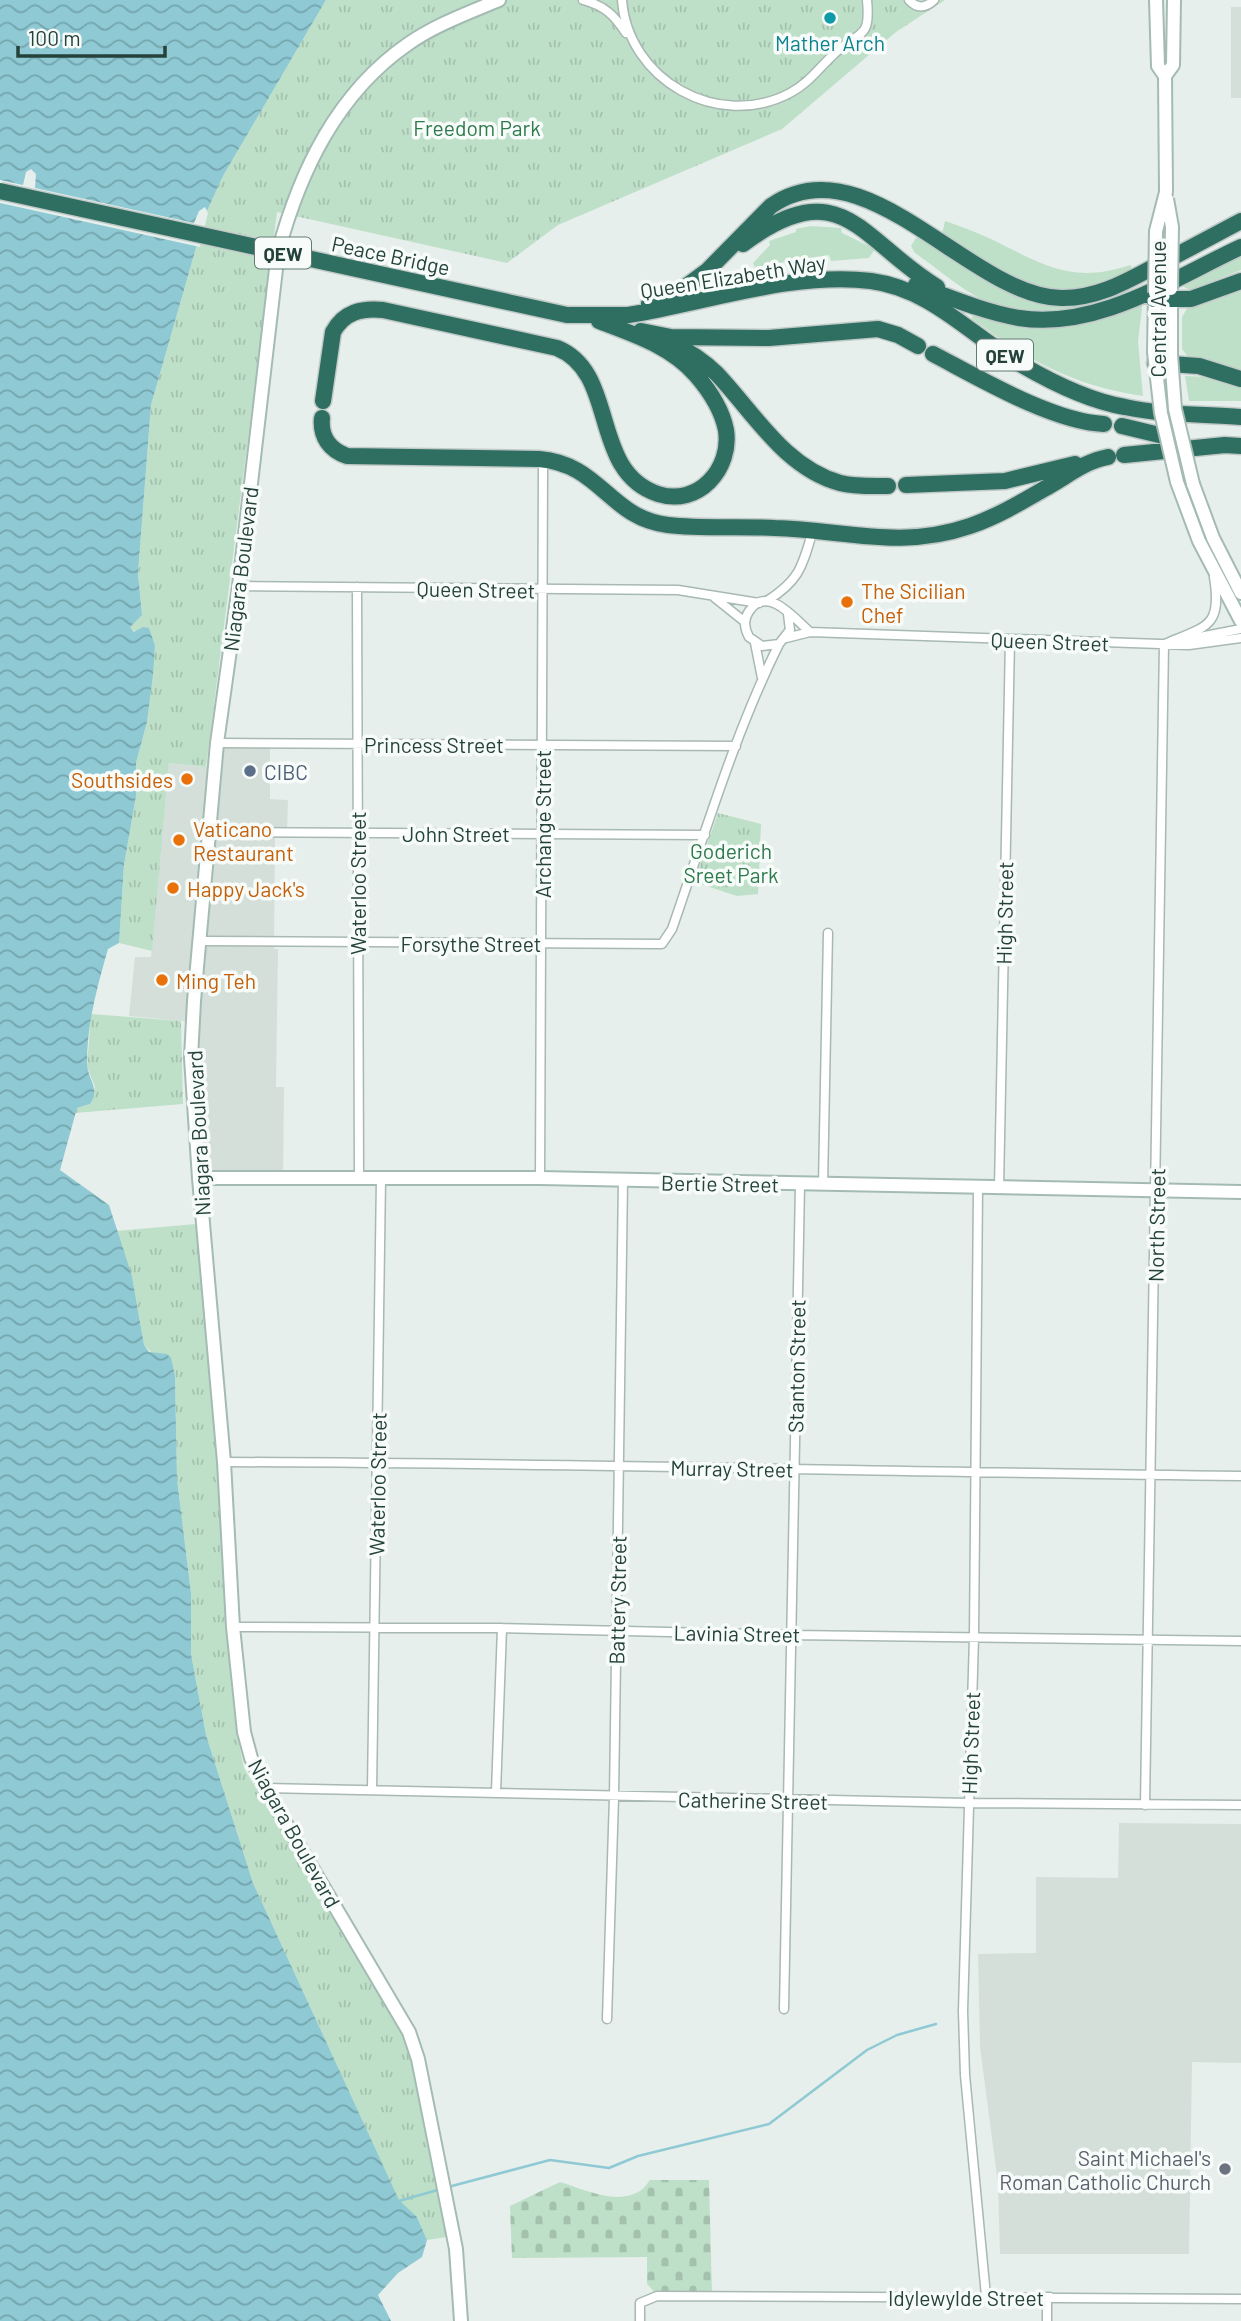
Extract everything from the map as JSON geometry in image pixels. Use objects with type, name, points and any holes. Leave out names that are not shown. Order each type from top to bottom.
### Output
[{"type":"highway","name":"Peace Bridge","points":[[0,191],[567,315]]},
{"type":"highway","points":[[705,273],[771,206],[784,199],[813,192],[839,193],[873,202],[1008,283],[1037,295],[1054,298],[1089,295],[1119,285],[1241,221]]},
{"type":"highway","points":[[603,318],[680,292],[775,223],[799,215],[826,213],[838,215],[861,226],[924,279],[966,302]]},
{"type":"highway","points":[[777,286],[820,274],[865,273],[896,278],[1022,318],[1052,320],[1084,315],[1142,295],[1241,247]]},
{"type":"highway","name":"Queen Elizabeth Way","points":[[567,315],[603,318],[777,286],[844,280],[872,281],[897,287],[945,310],[1019,364],[1091,397],[1133,409],[1241,416]]},
{"type":"highway","points":[[1154,296],[1171,294],[1191,299],[1241,281]]},
{"type":"highway","points":[[323,401],[333,332],[348,314],[363,309],[383,310],[557,348],[575,358],[586,370],[613,447],[631,477],[650,490],[672,496],[684,496],[705,486],[720,468],[726,450],[726,429],[711,395],[685,364],[669,352],[603,318]]},
{"type":"highway","name":"Queen Elizabeth Way","points":[[603,318],[639,331]]},
{"type":"highway","name":"QEW","points":[[639,331],[671,337],[769,338],[878,328],[918,346]]},
{"type":"highway","name":"QEW","points":[[639,331],[669,341],[703,362],[716,373],[772,438],[811,471],[829,480],[849,485],[888,486]]},
{"type":"highway","name":"QEW","points":[[933,354],[999,389],[1075,420],[1104,424]]},
{"type":"highway","points":[[1167,360],[1207,368],[1241,379]]},
{"type":"highway","points":[[322,418],[326,442],[347,456],[548,460],[577,469],[597,483],[624,509],[654,523],[813,530],[891,540],[919,538],[971,526],[1021,503],[1062,478],[1101,459],[991,482],[906,485]]},
{"type":"highway","points":[[1122,426],[1180,445],[1241,457]]},
{"type":"highway","points":[[1124,455],[1180,445],[1233,446]]},
{"type":"main road","name":"Niagara Boulevard","points":[[461,2321],[456,2249],[418,2059],[410,2032],[265,1788],[251,1758],[244,1732],[233,1627],[224,1462],[191,1058],[207,832],[217,743],[239,586],[278,252],[290,208],[310,158],[337,117],[375,70],[407,44],[432,29],[499,0]]},
{"type":"main road","name":"Central Avenue","points":[[1156,0],[1158,66],[1165,76],[1166,192],[1172,227],[1171,294],[1161,413],[1177,482],[1194,528],[1241,621]]},
{"type":"main road","name":"Central Avenue","points":[[1165,76],[1173,65],[1174,0]]},
{"type":"main road","name":"Central Avenue","points":[[1166,192],[1156,231],[1154,296],[1172,396],[1193,484],[1213,538],[1241,593]]},
{"type":"main road","name":"Bertie Street","points":[[199,1178],[540,1178],[1241,1192]]},
{"type":"street","points":[[583,0],[613,13],[661,77],[694,98],[723,105],[752,105],[781,97],[807,83],[834,54],[863,32],[869,18],[867,0]]},
{"type":"street","points":[[622,0],[628,29],[636,47]]},
{"type":"street","points":[[909,0],[923,7],[934,0]]},
{"type":"street","name":"Archange Street","points":[[540,1178],[542,469]]},
{"type":"street","points":[[705,835],[762,678],[791,622],[787,612],[789,587],[799,571],[813,530]]},
{"type":"street","points":[[1164,644],[1203,628],[1211,621],[1218,605],[1214,572]]},
{"type":"street","name":"Queen Street","points":[[239,586],[678,590],[763,602]]},
{"type":"street","name":"Waterloo Street","points":[[357,587],[356,943],[359,1178]]},
{"type":"street","points":[[762,678],[755,643],[745,630],[745,622],[752,607],[789,587]]},
{"type":"street","name":"Queen Street","points":[[713,596],[745,622]]},
{"type":"street","points":[[763,602],[778,603],[810,632]]},
{"type":"street","name":"Queen Street","points":[[1164,644],[1241,629]]},
{"type":"street","name":"Queen Street","points":[[782,641],[810,632],[1164,644],[1208,644],[1241,638]]},
{"type":"street","name":"High Street","points":[[999,1188],[1010,639]]},
{"type":"street","points":[[755,643],[762,646],[782,641]]},
{"type":"street","name":"North Street","points":[[1145,1805],[1164,644]]},
{"type":"street","name":"Princess Street","points":[[217,743],[736,746]]},
{"type":"street","name":"John Street","points":[[207,832],[705,835]]},
{"type":"street","name":"Forsythe Street","points":[[199,941],[662,944],[672,929],[705,835]]},
{"type":"street","points":[[823,1185],[828,933]]},
{"type":"street","name":"Waterloo Street","points":[[372,1790],[381,1178]]},
{"type":"street","name":"Battery Street","points":[[607,2019],[614,1797],[623,1181]]},
{"type":"street","name":"Stanton Street","points":[[784,2009],[800,1185]]},
{"type":"street","name":"High Street","points":[[978,1188],[974,1637],[963,2010],[965,2062],[986,2296]]},
{"type":"street","name":"Murray Street","points":[[224,1462],[619,1465],[1241,1476]]},
{"type":"street","name":"Lavinia Street","points":[[233,1627],[502,1628],[1241,1641]]},
{"type":"street","points":[[496,1792],[502,1628]]},
{"type":"street","name":"Catherine Street","points":[[265,1788],[968,1804],[1241,1805]]},
{"type":"street","name":"Idylewylde Street","points":[[640,2321],[640,2304],[657,2296],[986,2296],[1241,2300]]},
{"type":"street","points":[[1047,2321],[1047,2297],[1050,2297]]},
{"type":"shaded area","points":[[1231,7],[1241,7],[1241,98],[1231,98]]},
{"type":"shaded area","points":[[217,743],[270,743],[270,799],[288,800],[287,832],[275,833],[274,949],[278,949],[276,1087],[284,1087],[283,1178],[199,1178],[193,1022],[129,1016],[135,957],[151,957],[169,763],[214,768]]},
{"type":"shaded area","points":[[1119,1823],[1241,1824],[1241,2063],[1192,2062],[1189,2254],[1000,2254],[998,2184],[980,2047],[978,1954],[1036,1953],[1036,1877],[1118,1878]]},
{"type":"green space","name":"Freedom Park","points":[[326,0],[945,0],[896,32],[782,129],[558,225],[507,263],[277,212],[206,767],[169,763],[152,951],[119,943],[124,865],[136,796],[136,763],[147,722],[155,646],[129,627],[142,615],[138,573],[151,405],[206,213],[223,176]]},
{"type":"green space","points":[[945,221],[1058,269],[1091,273],[1130,265],[1133,270],[1083,289],[1058,290],[1040,287],[1005,274],[942,234]]},
{"type":"green space","points":[[811,226],[841,228],[842,233],[875,249],[869,258],[831,261],[829,255],[798,262],[795,258],[757,271],[753,263],[770,245],[769,241],[796,232],[796,229]]},
{"type":"green space","points":[[921,237],[1031,300],[1059,304],[1099,299],[1101,303],[1072,310],[1041,313],[997,306],[965,290],[915,253],[911,246],[916,238]]},
{"type":"green space","points":[[1241,255],[1241,270],[1190,290],[1182,286],[1182,283]]},
{"type":"green space","points":[[1241,286],[1241,372],[1187,359],[1182,349],[1182,317],[1188,307]]},
{"type":"green space","points":[[1143,300],[1138,341],[1143,396],[1094,385],[1052,369],[1032,359],[971,318],[974,315],[992,320]]},
{"type":"green space","points":[[1185,376],[1208,377],[1241,386],[1241,401],[1189,401]]},
{"type":"green space","name":"Goderich Sreet Park","points":[[718,813],[761,824],[758,894],[737,896],[694,882]]},
{"type":"green space","points":[[91,1014],[181,1021],[183,1104],[75,1113],[77,1108],[90,1104],[95,1087],[87,1067]]},
{"type":"green space","points":[[196,1224],[221,1472],[229,1657],[244,1768],[402,2030],[411,2057],[447,2237],[427,2240],[417,2217],[399,2201],[253,1883],[206,1735],[191,1654],[191,1593],[177,1479],[175,1376],[144,1345],[132,1276],[116,1231]]},
{"type":"green space","points":[[650,2180],[709,2180],[712,2294],[659,2297],[647,2284],[647,2257],[512,2258],[510,2206],[560,2182],[599,2195],[619,2197],[640,2191]]},
{"type":"water","points":[[0,0],[326,0],[223,176],[206,213],[151,405],[138,573],[142,615],[130,627],[134,632],[143,627],[149,628],[155,646],[153,674],[147,722],[136,763],[136,796],[124,865],[119,943],[108,949],[89,1034],[87,1063],[94,1093],[90,1104],[77,1108],[60,1170],[109,1205],[132,1276],[144,1345],[149,1352],[167,1354],[171,1358],[175,1376],[177,1479],[191,1593],[191,1654],[206,1735],[253,1883],[399,2200],[417,2217],[427,2240],[422,2257],[398,2273],[378,2295],[391,2321],[0,2321]]},
{"type":"pier","points":[[31,169],[36,174],[35,188],[194,223],[199,211],[205,207],[208,213],[200,247],[0,203],[0,180],[23,185],[26,172]]},
{"type":"waterway","points":[[448,2187],[550,2160],[609,2168],[638,2156],[769,2124],[867,2050],[897,2035],[936,2024]]},
{"type":"waterway","points":[[399,2201],[441,2189]]},
{"type":"place","name":"Mather Arch","points":[[830,18]]},
{"type":"place","name":"The Sicilian Chef","points":[[847,602]]},
{"type":"place","name":"CIBC","points":[[250,771]]},
{"type":"place","name":"Southsides","points":[[187,779]]},
{"type":"place","name":"Vaticano Restaurant","points":[[179,840]]},
{"type":"place","name":"Happy Jack's","points":[[173,888]]},
{"type":"place","name":"Ming Teh","points":[[162,980]]},
{"type":"place","name":"Saint Michael's Roman Catholic Church","points":[[1225,2169]]}]
